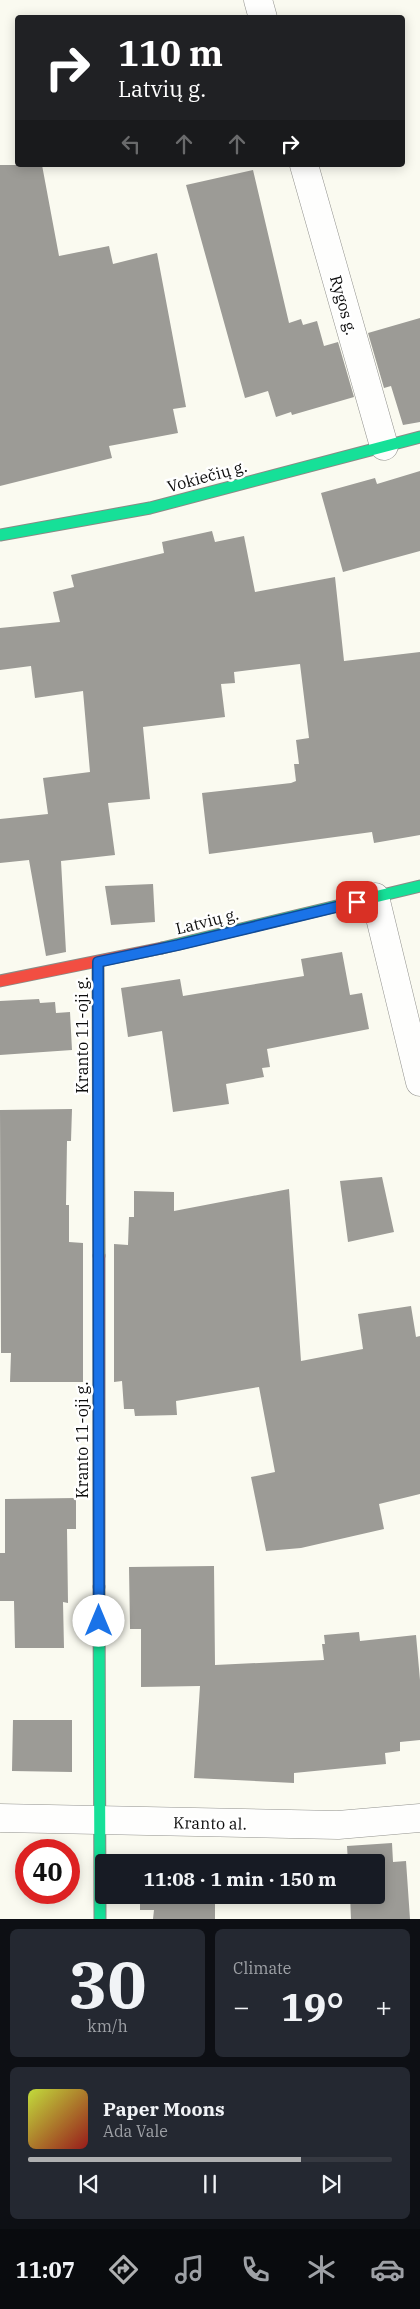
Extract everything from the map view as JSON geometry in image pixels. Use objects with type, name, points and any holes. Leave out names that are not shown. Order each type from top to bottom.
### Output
[{"type":"street","points":[[258,0],[262,15]]},
{"type":"street","name":"Rygos g.","points":[[305,167],[384,446]]},
{"type":"street","name":"Vokiečių g.","points":[[0,535],[150,508],[420,437]]},
{"type":"street","name":"Latvių g.","points":[[0,981],[178,945],[420,886]]},
{"type":"street","points":[[375,897],[420,1082]]},
{"type":"street","name":"Kranto 11-oji g.","points":[[98,962],[100,1919]]},
{"type":"street","name":"Kranto al.","points":[[0,1818],[338,1826],[420,1818]]},
{"type":"building","points":[[0,165],[42,167],[59,256],[109,246],[113,264],[157,253],[186,407],[173,409],[178,433],[109,446],[112,458],[0,486]]},
{"type":"building","points":[[253,170],[289,323],[301,319],[303,325],[317,321],[324,346],[338,342],[354,397],[292,415],[291,412],[276,417],[268,391],[245,398],[186,185]]},
{"type":"building","points":[[420,318],[420,422],[403,425],[391,386],[384,388],[368,333]]},
{"type":"building","points":[[420,471],[420,551],[343,572],[321,493],[375,478],[377,484]]},
{"type":"building","points":[[212,531],[215,542],[244,536],[255,592],[335,577],[344,661],[420,652],[420,835],[374,843],[372,832],[209,854],[202,793],[296,781],[294,764],[299,764],[296,740],[309,738],[300,664],[234,672],[235,683],[221,684],[225,717],[143,727],[150,799],[108,803],[115,855],[61,861],[66,952],[46,956],[29,860],[0,863],[0,819],[48,814],[43,778],[90,772],[83,691],[35,698],[31,666],[0,670],[0,628],[60,622],[53,592],[74,587],[71,575],[164,553],[162,542]]},
{"type":"building","points":[[153,884],[155,922],[111,925],[105,886]]},
{"type":"building","points":[[342,952],[350,995],[362,993],[369,1029],[267,1049],[270,1067],[262,1068],[264,1077],[226,1084],[229,1104],[173,1112],[162,1031],[128,1037],[121,988],[180,979],[183,996],[304,976],[301,959]]},
{"type":"building","points":[[39,999],[40,1003],[55,1002],[56,1013],[70,1012],[72,1050],[0,1055],[0,1001]]},
{"type":"building","points":[[72,1109],[71,1141],[67,1141],[66,1205],[69,1205],[69,1242],[83,1243],[83,1382],[10,1382],[11,1353],[1,1353],[0,1110]]},
{"type":"building","points":[[382,1177],[394,1232],[348,1242],[340,1181]]},
{"type":"building","points":[[289,1189],[301,1361],[363,1349],[358,1314],[411,1306],[416,1337],[420,1336],[420,1494],[379,1504],[384,1529],[301,1548],[266,1551],[251,1477],[275,1472],[259,1387],[176,1401],[177,1415],[135,1416],[134,1409],[124,1409],[122,1381],[114,1382],[114,1244],[128,1245],[129,1217],[134,1217],[134,1191],[174,1192],[174,1211]]},
{"type":"building","points":[[76,1498],[76,1529],[67,1529],[68,1603],[63,1602],[64,1648],[15,1648],[14,1601],[0,1601],[0,1553],[5,1553],[5,1499]]},
{"type":"building","points":[[214,1566],[215,1665],[324,1660],[322,1644],[325,1644],[324,1635],[359,1632],[360,1641],[416,1635],[420,1680],[420,1740],[400,1742],[400,1751],[385,1753],[386,1764],[294,1773],[294,1783],[194,1778],[200,1686],[141,1687],[141,1629],[130,1629],[129,1567]]},
{"type":"building","points":[[13,1720],[72,1720],[72,1772],[12,1771]]},
{"type":"building","points":[[392,1843],[393,1862],[406,1861],[410,1919],[351,1919],[350,1904],[385,1904],[385,1854],[348,1854],[347,1846]]},
{"type":"building","points":[[140,1904],[215,1904],[215,1919],[153,1919],[154,1910],[140,1910]]},
{"type":"traffic: fast","points":[[0,535],[150,508],[420,437]]},
{"type":"traffic: fast","points":[[162,948],[420,886]]},
{"type":"traffic: fast","points":[[99,1587],[100,1919]]},
{"type":"traffic: slow","points":[[98,962],[99,1256]]},
{"type":"traffic: jam","points":[[0,981],[162,948]]},
{"type":"traffic: jam","points":[[99,1256],[99,1587]]},
{"type":"route","points":[[99,1621],[98,962],[357,902]]}]
